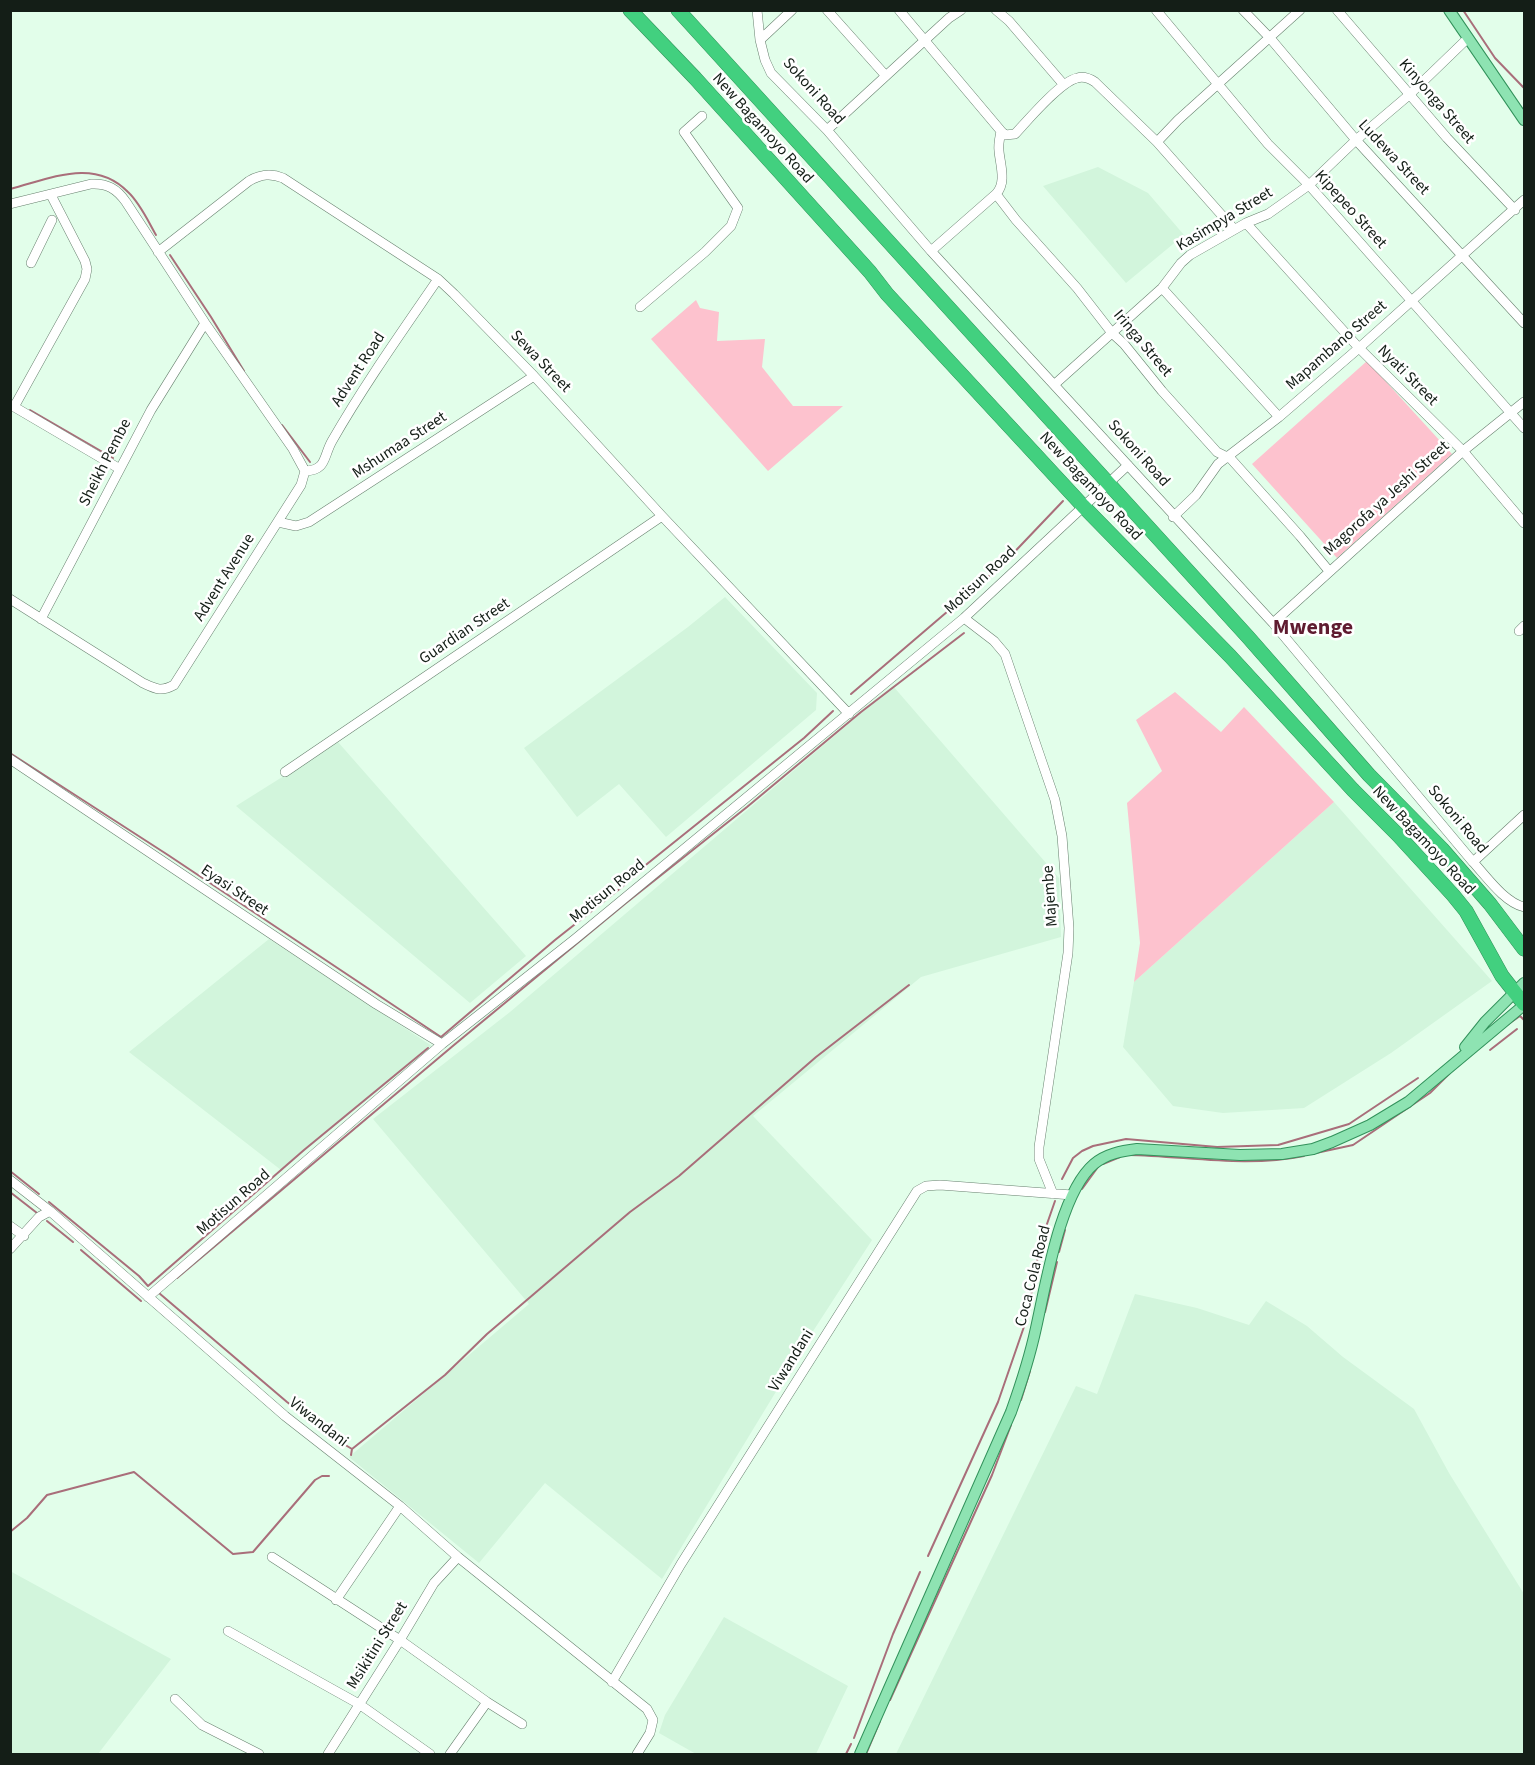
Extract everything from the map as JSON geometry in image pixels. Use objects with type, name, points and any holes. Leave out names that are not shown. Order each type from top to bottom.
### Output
[{"type":"highway","name":"New Bagamoyo Road","points":[[630,10],[695,78],[870,272],[887,294],[1083,506],[1230,656],[1453,895],[1466,911],[1502,976],[1520,988],[1524,1005]]},
{"type":"highway","name":"New Bagamoyo Road","points":[[678,10],[1490,904]]},
{"type":"highway","points":[[1490,904],[1524,935]]},
{"type":"highway","points":[[1490,904],[1524,949]]},
{"type":"main road","points":[[1449,10],[1524,120]]},
{"type":"main road","name":"Coca Cola Road","points":[[1451,1065],[1485,1022],[1520,988]]},
{"type":"main road","name":"Coca Cola Road","points":[[860,1755],[1011,1412],[1022,1380],[1053,1256],[1072,1195],[1092,1165],[1104,1157],[1121,1151],[1137,1149],[1240,1155],[1282,1154],[1313,1149],[1332,1142],[1370,1125],[1408,1102],[1524,1005]]},
{"type":"street","name":"Sokoni Road","points":[[757,10],[760,40],[771,72],[827,130],[931,251],[1055,384],[1173,517],[1273,623],[1473,862],[1501,892],[1522,907]]},
{"type":"street","points":[[760,40],[792,10]]},
{"type":"street","points":[[826,10],[886,76]]},
{"type":"street","points":[[899,10],[1005,135],[1015,134],[1064,85],[1080,77],[1086,77],[1095,82],[1157,142],[1234,229]]},
{"type":"street","points":[[827,130],[925,39],[961,10]]},
{"type":"street","points":[[996,10],[1064,85]]},
{"type":"street","name":"Kipepeo Street","points":[[1156,10],[1268,144],[1309,185],[1524,428]]},
{"type":"street","name":"Ludewa Street","points":[[1243,10],[1270,38],[1356,140],[1524,323]]},
{"type":"street","points":[[1157,142],[1300,10]]},
{"type":"street","name":"Kinyonga Street","points":[[1337,10],[1409,95],[1515,210]]},
{"type":"street","name":"Kasimpya Street","points":[[1055,384],[1162,288],[1190,255],[1234,229],[1268,214],[1309,185],[1356,140],[1409,95],[1468,38]]},
{"type":"street","points":[[640,307],[705,252],[731,226],[738,208],[684,132],[702,116]]},
{"type":"street","points":[[931,251],[1000,190],[1001,131]]},
{"type":"street","name":"Sewa Street","points":[[158,252],[249,181],[258,176],[276,176],[283,178],[438,279],[534,376],[662,516],[849,714]]},
{"type":"street","points":[[10,204],[91,184],[110,187],[122,196],[205,324],[293,449],[305,471]]},
{"type":"street","name":"Iringa Street","points":[[996,194],[1162,391],[1217,452],[1228,457],[1329,571]]},
{"type":"street","points":[[51,195],[87,269],[85,279],[12,406],[120,469]]},
{"type":"street","name":"Mapambano Street","points":[[1173,517],[1196,495],[1215,466],[1279,417],[1524,200]]},
{"type":"street","points":[[31,263],[52,220]]},
{"type":"street","name":"Nyati Street","points":[[1246,223],[1359,348],[1463,452],[1524,523]]},
{"type":"street","name":"Advent Road","points":[[305,471],[315,471],[321,466],[328,448],[358,395],[438,279]]},
{"type":"street","points":[[1162,288],[1279,417]]},
{"type":"street","name":"Sheikh Pembe","points":[[40,619],[150,410],[205,324]]},
{"type":"street","name":"Mshumaa Street","points":[[278,522],[296,526],[309,522],[534,376]]},
{"type":"street","name":"Magorofa ya Jeshi Street","points":[[1273,623],[1463,452],[1524,402]]},
{"type":"street","name":"Motisun Road","points":[[148,1297],[442,1044],[964,618],[1083,506],[1110,485],[1128,465]]},
{"type":"street","name":"Advent Avenue","points":[[40,619],[142,683],[165,690],[174,685],[301,485],[305,471]]},
{"type":"street","name":"Guardian Street","points":[[285,772],[662,516]]},
{"type":"street","points":[[10,599],[40,619]]},
{"type":"street","name":"Majembe","points":[[964,618],[994,641],[1005,654],[1055,800],[1060,825],[1070,928],[1064,990],[1039,1135],[1039,1159],[1053,1194]]},
{"type":"street","name":"Eyasi Street","points":[[10,759],[376,1004],[442,1044]]},
{"type":"street","points":[[1473,862],[1524,815]]},
{"type":"street","name":"Viwandani","points":[[10,1180],[50,1211],[285,1416],[400,1506],[458,1557],[647,1709],[653,1720],[650,1733],[637,1755]]},
{"type":"street","name":"Viwandani","points":[[612,1682],[681,1564],[917,1191],[926,1186],[940,1185],[1072,1195]]},
{"type":"street","points":[[10,1249],[39,1217],[50,1211]]},
{"type":"street","points":[[10,1226],[24,1236]]},
{"type":"street","points":[[336,1600],[400,1506]]},
{"type":"street","points":[[272,1557],[400,1640],[522,1724]]},
{"type":"street","name":"Msikitini Street","points":[[328,1755],[434,1583],[458,1557]]},
{"type":"street","points":[[228,1631],[359,1704],[430,1755]]},
{"type":"street","points":[[175,1699],[202,1725],[259,1755]]},
{"type":"street","points":[[450,1755],[487,1702]]},
{"type":"shaded area","points":[[1098,167],[1148,193],[1184,235],[1126,283],[1043,186]]},
{"type":"shaded area","points":[[696,300],[700,308],[719,312],[717,341],[765,339],[762,367],[793,406],[843,406],[768,471],[651,339]]},
{"type":"shaded area","points":[[1367,361],[1452,454],[1337,558],[1252,464]]},
{"type":"shaded area","points":[[725,597],[817,693],[816,710],[666,837],[619,784],[577,817],[524,748]]},
{"type":"shaded area","points":[[893,686],[1059,878],[1061,937],[921,977],[753,1116],[872,1240],[808,1339],[662,1579],[545,1483],[479,1563],[349,1457],[529,1304],[373,1119],[510,1012]]},
{"type":"shaded area","points":[[1175,692],[1221,732],[1244,707],[1334,802],[1134,982],[1140,943],[1127,803],[1162,771],[1136,720]]},
{"type":"shaded area","points":[[338,742],[526,956],[470,1003],[236,806]]},
{"type":"shaded area","points":[[1334,802],[1492,981],[1391,1053],[1304,1108],[1223,1113],[1173,1106],[1123,1047],[1134,982]]},
{"type":"shaded area","points":[[269,939],[432,1046],[281,1170],[129,1052]]},
{"type":"shaded area","points":[[1135,1294],[1197,1308],[1249,1325],[1266,1301],[1307,1326],[1343,1357],[1414,1409],[1449,1473],[1524,1594],[1524,1754],[896,1754],[1076,1386],[1097,1394]]},
{"type":"shaded area","points":[[10,1571],[171,1659],[98,1754],[11,1754]]},
{"type":"shaded area","points":[[724,1617],[848,1686],[816,1754],[696,1754],[659,1733],[665,1715]]},
{"type":"waterway","points":[[1463,10],[1495,58],[1524,88]]},
{"type":"waterway","points":[[10,189],[56,176],[86,173],[101,175],[115,181],[132,196],[144,212],[156,235]]},
{"type":"waterway","points":[[170,255],[244,371]]},
{"type":"waterway","points":[[30,410],[113,458]]},
{"type":"waterway","points":[[282,425],[310,462]]},
{"type":"waterway","points":[[851,694],[1003,564],[1063,501]]},
{"type":"waterway","points":[[177,1278],[626,903],[747,807],[861,712],[964,633]]},
{"type":"waterway","points":[[441,1037],[555,940],[622,887],[637,872],[804,738],[833,711]]},
{"type":"waterway","points":[[10,753],[441,1037]]},
{"type":"waterway","points":[[351,1455],[352,1449],[445,1375],[487,1334],[630,1212],[679,1176],[816,1057],[909,985]]},
{"type":"waterway","points":[[1507,1025],[1520,1016],[1524,1020]]},
{"type":"waterway","points":[[1490,1050],[1517,1029]]},
{"type":"waterway","points":[[49,1202],[139,1276],[148,1286],[304,1150],[428,1048]]},
{"type":"waterway","points":[[1316,1153],[1353,1145],[1430,1093],[1450,1073]]},
{"type":"waterway","points":[[1062,1179],[1073,1158],[1082,1151],[1093,1146],[1126,1139],[1217,1147],[1278,1145],[1349,1124],[1418,1078]]},
{"type":"waterway","points":[[1128,1155],[1238,1161],[1304,1156]]},
{"type":"waterway","points":[[1103,1164],[1120,1157]]},
{"type":"waterway","points":[[1082,1189],[1098,1167]]},
{"type":"waterway","points":[[10,1171],[39,1194]]},
{"type":"waterway","points":[[10,1192],[37,1213]]},
{"type":"waterway","points":[[928,1556],[998,1402],[1027,1318],[1040,1244],[1055,1201]]},
{"type":"waterway","points":[[47,1221],[73,1242]]},
{"type":"waterway","points":[[1059,1252],[1065,1230]]},
{"type":"waterway","points":[[81,1250],[141,1301]]},
{"type":"waterway","points":[[1045,1312],[1057,1262]]},
{"type":"waterway","points":[[159,1293],[287,1402],[352,1449]]},
{"type":"waterway","points":[[1021,1400],[1030,1371]]},
{"type":"waterway","points":[[890,1700],[992,1475],[1011,1425]]},
{"type":"waterway","points":[[10,1532],[27,1518],[47,1495],[134,1472],[233,1554],[253,1552],[315,1480],[322,1476],[329,1476]]},
{"type":"waterway","points":[[854,1738],[893,1634],[920,1572]]},
{"type":"waterway","points":[[866,1754],[880,1721]]},
{"type":"waterway","points":[[846,1754],[851,1744]]},
{"type":"district","name":"Mwenge","points":[[1313,629]]}]
